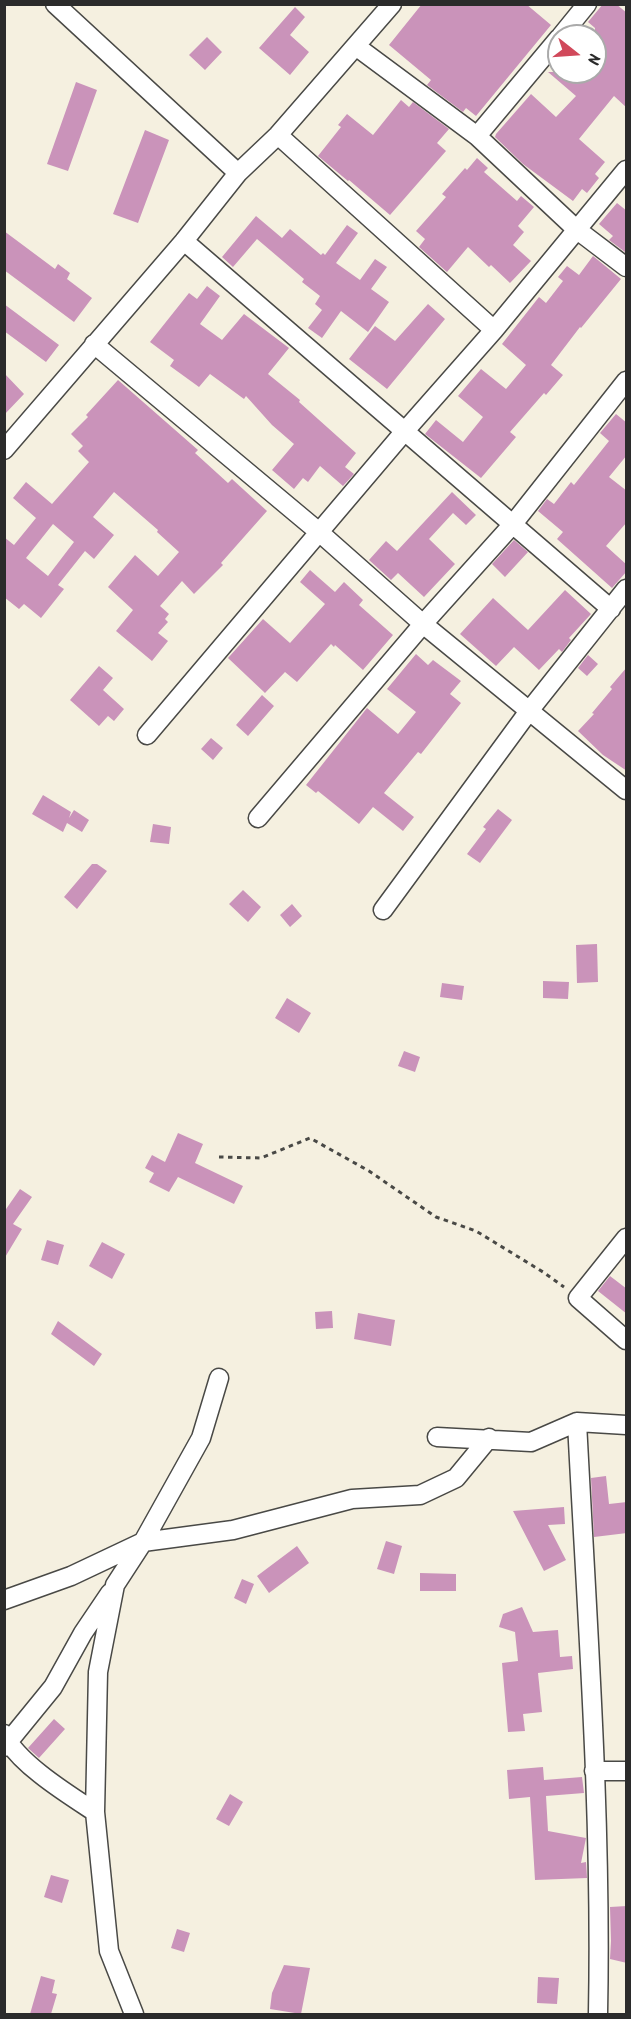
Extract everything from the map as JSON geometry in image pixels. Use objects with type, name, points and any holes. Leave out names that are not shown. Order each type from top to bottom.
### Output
[{"type":"street","points":[[56,4],[238,173]]},
{"type":"street","points":[[4,450],[184,242],[238,173],[278,135],[393,4]]},
{"type":"street","points":[[571,24],[587,4]]},
{"type":"street","points":[[357,47],[477,136],[576,229],[627,267]]},
{"type":"street","points":[[477,136],[547,53]]},
{"type":"street","points":[[278,135],[494,330]]},
{"type":"street","points":[[147,735],[404,432],[494,330],[627,170]]},
{"type":"street","points":[[184,242],[610,609]]},
{"type":"street","points":[[94,344],[319,532],[423,624],[627,790]]},
{"type":"street","points":[[258,818],[423,624],[513,524],[627,381]]},
{"type":"street","points":[[383,910],[529,711],[627,590]]},
{"type":"street","points":[[627,1238],[578,1298],[627,1340]]},
{"type":"street","points":[[95,1812],[46,1780],[6,1741],[53,1687],[83,1633],[143,1542],[201,1438],[219,1378]]},
{"type":"street","points":[[437,1437],[531,1442],[577,1422],[627,1425]]},
{"type":"street","points":[[577,1422],[600,1939],[598,2014]]},
{"type":"street","points":[[4,1600],[71,1575],[143,1542],[233,1530],[352,1499],[420,1495],[456,1478],[489,1438]]},
{"type":"street","points":[[116,1585],[98,1672],[95,1812],[109,1951],[134,2014]]},
{"type":"street","points":[[594,1771],[627,1771]]},
{"type":"path","points":[[219,1157],[261,1158],[310,1138],[369,1171],[436,1217],[476,1231],[543,1272],[578,1298]]},
{"type":"building","points":[[422,4],[526,4],[550,24],[547,24],[547,30],[476,116],[466,108],[463,112],[427,85],[431,80],[389,45]]},
{"type":"building","points":[[603,4],[616,4],[627,13],[627,108],[614,96],[579,139],[605,162],[595,174],[599,178],[587,193],[582,189],[573,201],[523,164],[495,137],[531,94],[556,117],[576,96],[562,84],[607,84],[607,24],[588,22]]},
{"type":"building","points":[[295,7],[305,17],[290,35],[309,52],[290,75],[259,48]]},
{"type":"building","points":[[207,37],[222,52],[205,70],[189,55]]},
{"type":"building","points":[[76,82],[97,90],[68,171],[47,164]]},
{"type":"building","points":[[401,100],[409,107],[413,102],[449,129],[437,143],[446,151],[390,215],[318,156],[341,127],[338,125],[347,114],[373,135]]},
{"type":"building","points":[[145,130],[169,140],[138,223],[113,214]]},
{"type":"building","points":[[477,158],[488,168],[484,172],[517,201],[521,196],[534,207],[518,226],[524,232],[513,245],[531,261],[510,283],[468,247],[447,272],[419,247],[425,239],[416,231],[446,197],[442,194]]},
{"type":"building","points":[[617,203],[627,211],[625,252],[609,240],[613,236],[599,224]]},
{"type":"building","points":[[256,216],[282,238],[290,229],[321,255],[323,253],[325,255],[347,225],[358,233],[336,263],[360,280],[375,259],[387,267],[371,289],[389,302],[368,332],[341,311],[322,338],[308,328],[322,310],[315,304],[320,296],[302,282],[304,279],[257,239],[233,267],[222,257]]},
{"type":"building","points":[[4,231],[55,269],[58,264],[70,273],[67,279],[92,298],[74,322],[4,270]]},
{"type":"building","points":[[593,256],[621,279],[551,365],[563,375],[510,432],[516,437],[481,478],[425,434],[436,420],[463,442],[483,417],[458,396],[481,369],[506,389],[526,365],[502,344],[539,297],[546,303],[563,281],[558,277],[567,266],[579,275]]},
{"type":"building","points":[[207,286],[220,296],[200,324],[222,340],[244,314],[289,348],[268,374],[300,400],[299,402],[356,453],[345,467],[354,474],[343,486],[320,466],[308,482],[303,478],[294,489],[272,470],[294,444],[272,425],[246,396],[244,399],[210,374],[199,387],[170,366],[174,360],[150,342],[189,293],[197,299]]},
{"type":"building","points":[[4,304],[59,345],[46,362],[4,331]]},
{"type":"building","points":[[428,304],[445,319],[387,389],[349,359],[375,326],[395,341]]},
{"type":"building","points":[[4,373],[24,394],[4,415]]},
{"type":"building","points":[[118,380],[198,450],[195,453],[228,483],[232,479],[267,511],[221,563],[223,565],[194,594],[182,581],[160,606],[169,614],[165,619],[168,622],[158,633],[168,641],[152,661],[116,631],[133,610],[108,587],[135,555],[158,576],[179,552],[157,532],[158,530],[114,492],[93,517],[114,535],[94,559],[85,551],[58,585],[64,589],[41,618],[24,604],[19,609],[4,597],[4,537],[14,545],[36,518],[13,498],[26,482],[52,504],[89,462],[78,451],[83,446],[71,434],[88,417],[86,415]],"holes":[[[53,524],[74,542],[48,576],[26,558]]]},
{"type":"building","points":[[616,414],[627,423],[627,455],[609,477],[627,491],[627,522],[606,546],[627,565],[627,571],[612,588],[557,539],[563,532],[538,511],[547,499],[554,504],[571,482],[574,485],[609,441],[600,433]]},
{"type":"building","points":[[452,492],[476,515],[466,525],[453,513],[429,539],[455,564],[424,597],[398,573],[391,580],[369,560],[386,541],[397,551]]},
{"type":"building","points":[[514,540],[528,552],[505,577],[492,564]]},
{"type":"building","points":[[310,570],[335,592],[344,582],[363,600],[359,605],[393,635],[363,670],[331,644],[297,682],[285,672],[265,693],[228,658],[263,619],[290,643],[325,604],[300,582]]},
{"type":"building","points":[[565,590],[591,614],[569,638],[571,640],[562,652],[559,649],[539,670],[514,647],[496,666],[460,634],[493,598],[528,630]]},
{"type":"building","points":[[416,654],[428,665],[433,660],[461,681],[450,694],[461,703],[421,754],[418,752],[384,793],[414,817],[403,831],[373,807],[359,824],[318,791],[316,793],[306,785],[367,708],[398,734],[416,712],[387,689]]},
{"type":"building","points":[[588,655],[598,664],[587,676],[578,668]]},
{"type":"building","points":[[99,666],[113,678],[103,690],[124,709],[114,721],[108,716],[99,726],[70,700]]},
{"type":"building","points":[[627,667],[627,771],[603,755],[578,731],[594,714],[592,713],[612,689],[610,687]]},
{"type":"building","points":[[262,695],[274,706],[248,736],[236,725]]},
{"type":"building","points":[[211,738],[223,748],[213,760],[201,749]]},
{"type":"building","points":[[43,795],[71,812],[69,818],[74,810],[89,820],[82,832],[67,823],[63,832],[32,814]]},
{"type":"building","points":[[498,809],[512,820],[480,863],[467,854],[486,829],[483,827]]},
{"type":"building","points":[[153,824],[171,827],[169,844],[150,842]]},
{"type":"building","points":[[92,864],[97,864],[107,871],[77,909],[64,897]]},
{"type":"building","points":[[243,890],[261,907],[248,922],[229,904]]},
{"type":"building","points":[[292,904],[302,916],[290,927],[280,915]]},
{"type":"building","points":[[597,944],[598,982],[577,983],[576,945]]},
{"type":"building","points":[[543,981],[569,982],[568,999],[543,998]]},
{"type":"building","points":[[442,983],[464,986],[462,1000],[440,997]]},
{"type":"building","points":[[287,998],[311,1013],[299,1033],[275,1018]]},
{"type":"building","points":[[404,1051],[420,1057],[415,1072],[398,1066]]},
{"type":"building","points":[[178,1133],[203,1144],[195,1163],[243,1186],[234,1204],[178,1177],[169,1192],[149,1182],[154,1173],[145,1168],[152,1155],[165,1162]]},
{"type":"building","points":[[20,1189],[32,1197],[13,1224],[22,1229],[4,1259],[4,1212]]},
{"type":"building","points":[[47,1240],[64,1245],[58,1265],[41,1260]]},
{"type":"building","points":[[102,1242],[125,1254],[112,1279],[89,1266]]},
{"type":"building","points":[[610,1276],[627,1289],[627,1314],[598,1291]]},
{"type":"building","points":[[332,1311],[333,1328],[316,1329],[315,1312]]},
{"type":"building","points":[[358,1313],[395,1320],[391,1346],[354,1339]]},
{"type":"building","points":[[58,1321],[102,1354],[94,1366],[51,1334]]},
{"type":"building","points":[[606,1476],[609,1504],[627,1502],[627,1533],[594,1537],[591,1478]]},
{"type":"building","points":[[564,1507],[565,1524],[548,1525],[566,1560],[544,1571],[513,1511]]},
{"type":"building","points":[[386,1541],[402,1546],[394,1574],[377,1569]]},
{"type":"building","points":[[297,1546],[309,1563],[269,1593],[257,1576]]},
{"type":"building","points":[[420,1573],[456,1574],[456,1591],[420,1591]]},
{"type":"building","points":[[242,1579],[254,1584],[246,1604],[234,1598]]},
{"type":"building","points":[[522,1607],[533,1632],[558,1630],[560,1657],[572,1656],[573,1669],[538,1673],[542,1712],[523,1714],[525,1731],[508,1732],[502,1663],[518,1661],[515,1632],[499,1627],[503,1614]]},
{"type":"building","points":[[54,1719],[65,1729],[39,1758],[28,1748]]},
{"type":"building","points":[[543,1767],[544,1780],[582,1777],[584,1793],[546,1796],[548,1831],[586,1838],[581,1863],[586,1862],[587,1878],[535,1880],[530,1797],[509,1799],[507,1770]]},
{"type":"building","points":[[230,1794],[243,1802],[229,1826],[216,1819]]},
{"type":"building","points":[[51,1875],[69,1880],[62,1903],[44,1897]]},
{"type":"building","points":[[627,1906],[627,1963],[610,1959],[610,1907]]},
{"type":"building","points":[[177,1929],[190,1933],[184,1952],[171,1948]]},
{"type":"building","points":[[284,1965],[310,1968],[301,2014],[270,2009],[272,1993]]},
{"type":"building","points":[[41,1976],[55,1980],[52,1993],[57,1994],[51,2014],[30,2014]]},
{"type":"building","points":[[538,1977],[559,1978],[557,2004],[537,2003]]}]
